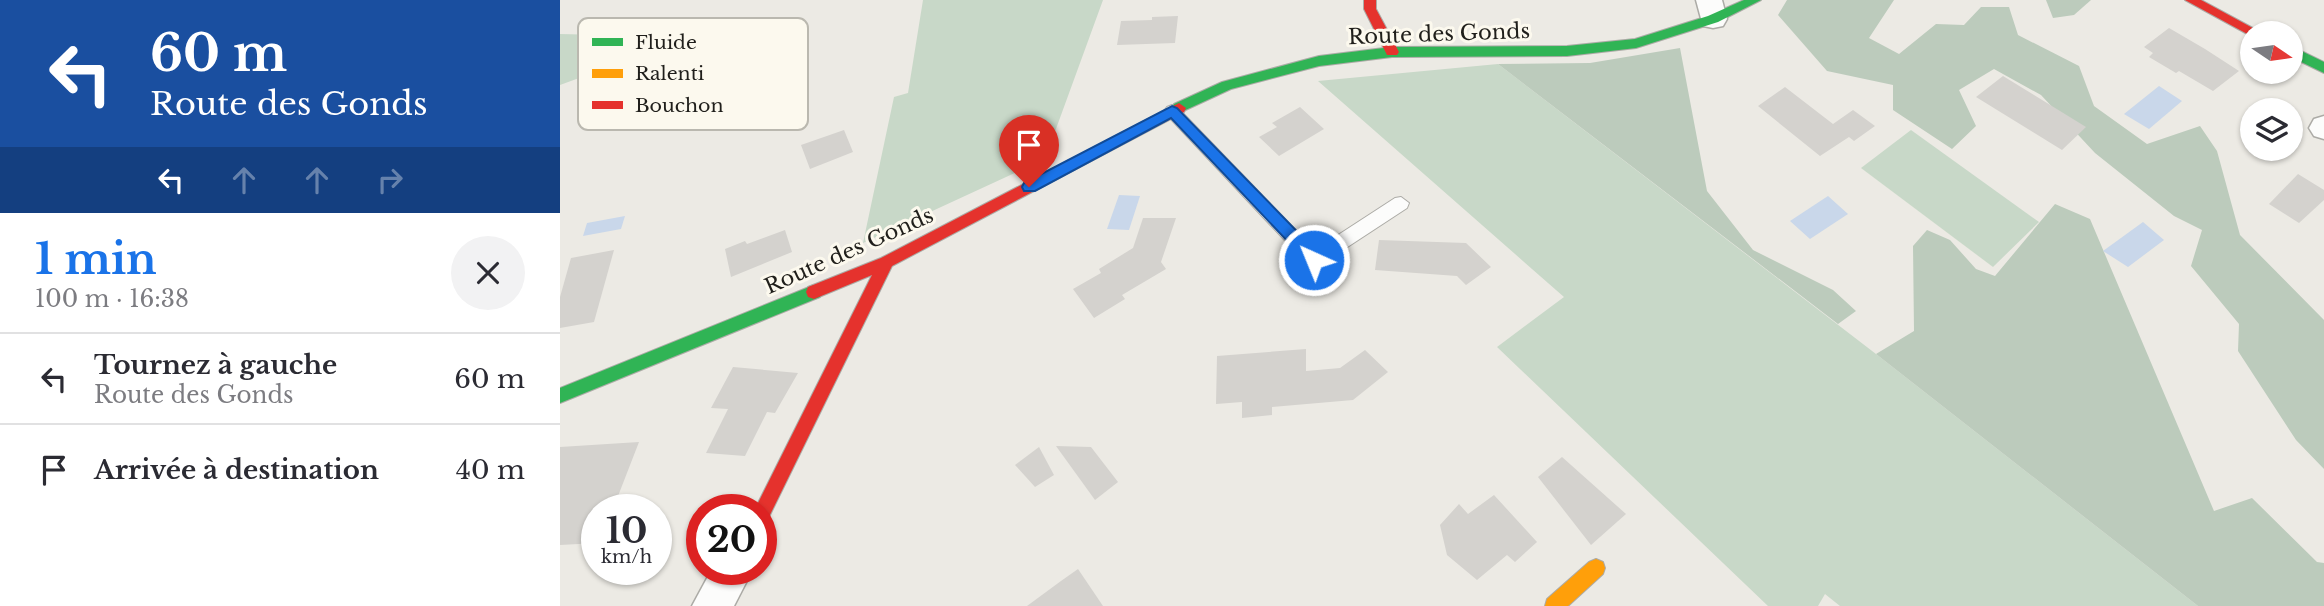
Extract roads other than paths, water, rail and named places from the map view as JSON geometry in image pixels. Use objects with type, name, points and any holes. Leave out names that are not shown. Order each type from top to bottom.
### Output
[{"type":"street","points":[[1370,0],[1370,9],[1392,52]]},
{"type":"street","name":"Route des Gonds","points":[[560,396],[886,262],[1172,111],[1227,85],[1319,61],[1392,52],[1581,49],[1636,43],[1711,10],[1755,0]]},
{"type":"street","points":[[2190,0],[2240,25]]},
{"type":"street","points":[[2303,57],[2324,68]]},
{"type":"street","points":[[771,494],[886,262]]},
{"type":"street","points":[[1554,606],[1596,568]]},
{"type":"street","points":[[712,606],[724,585]]},
{"type":"lane","points":[[1172,111],[1314,260],[1401,202]]},
{"type":"water","points":[[2159,86],[2182,101],[2149,129],[2124,114]]},
{"type":"water","points":[[1119,195],[1140,196],[1129,230],[1107,229]]},
{"type":"water","points":[[1828,196],[1848,214],[1810,239],[1790,221]]},
{"type":"water","points":[[625,216],[621,229],[583,236],[587,223]]},
{"type":"water","points":[[2143,222],[2164,240],[2128,267],[2103,251]]}]
